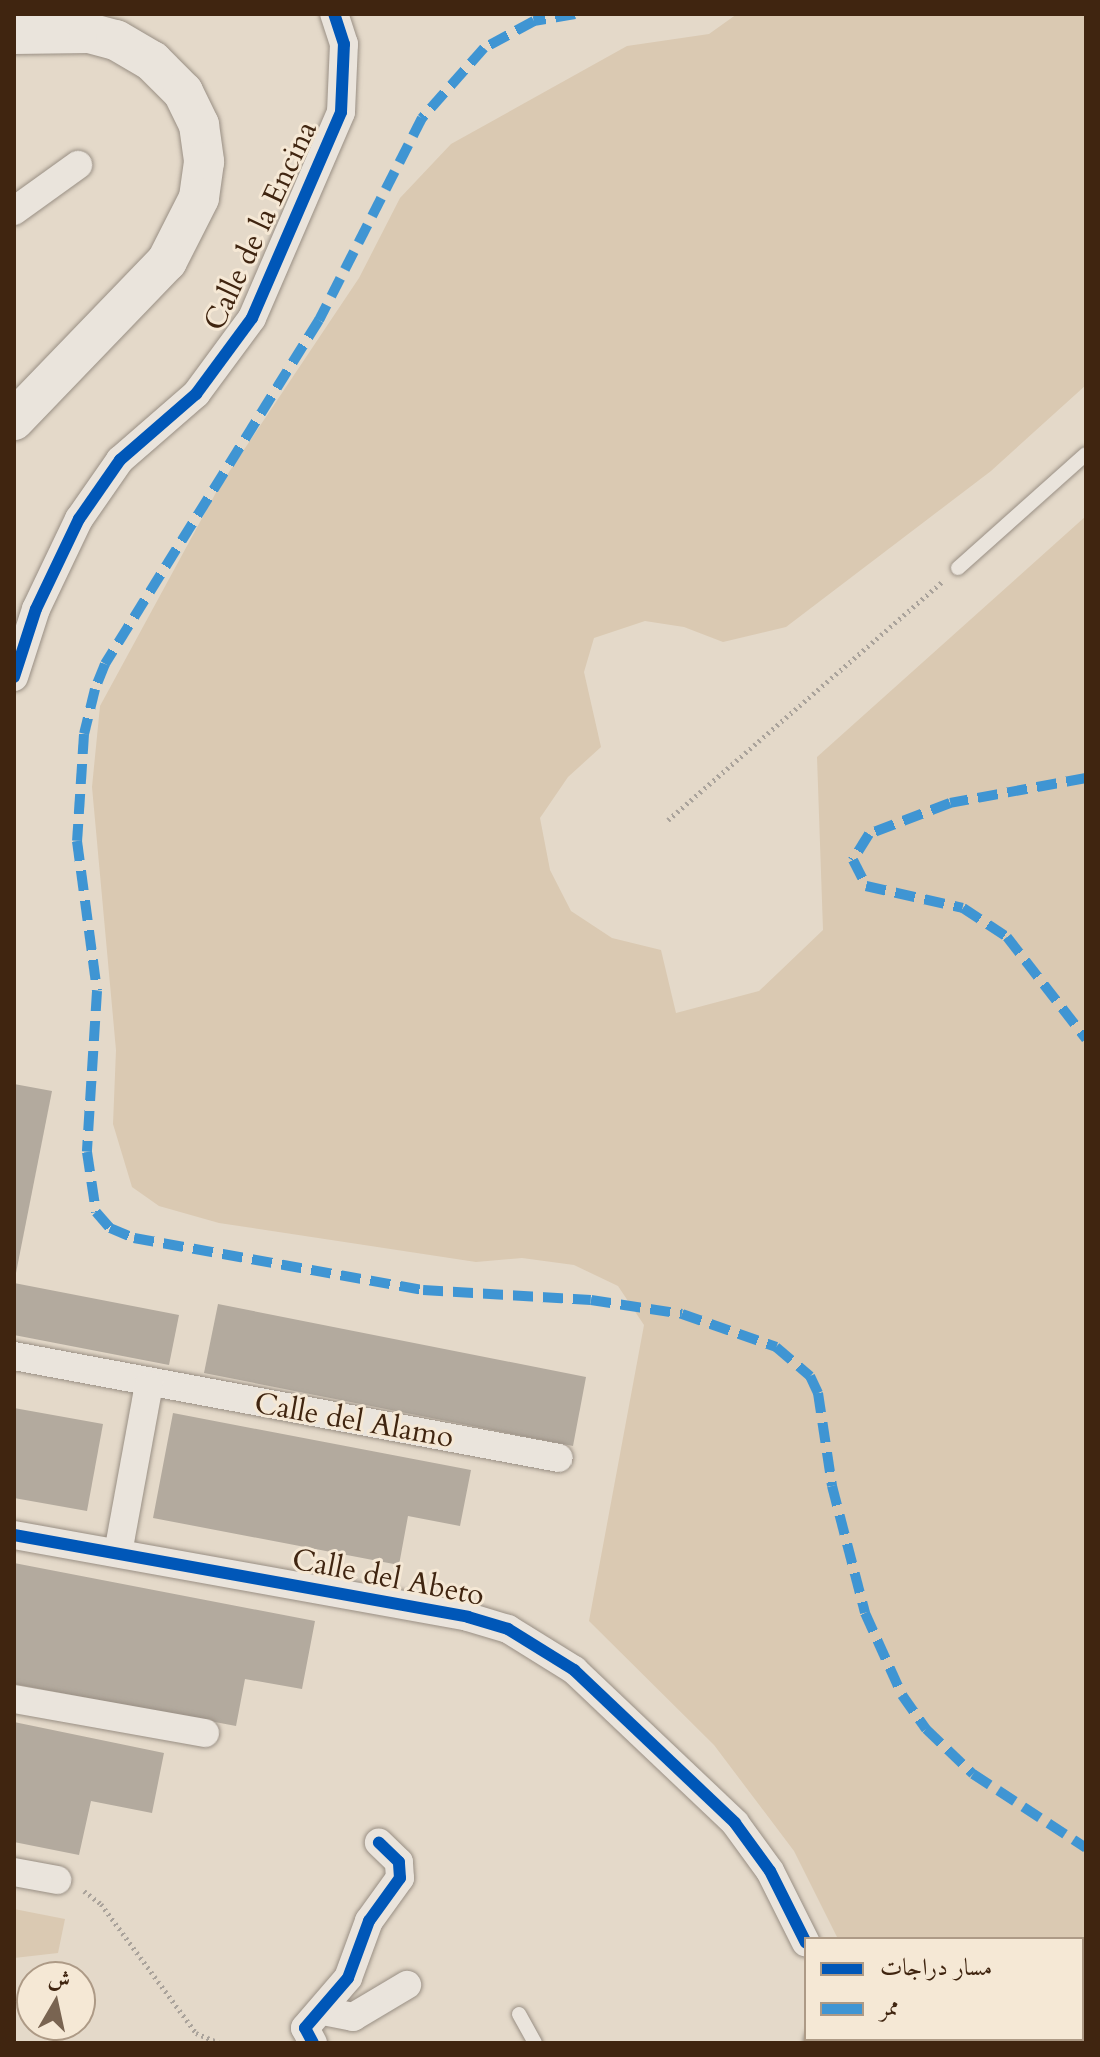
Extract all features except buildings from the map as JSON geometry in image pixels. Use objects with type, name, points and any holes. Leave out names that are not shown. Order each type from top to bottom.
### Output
[{"type":"street","points":[[14,33],[49,14]]},
{"type":"street","name":"Calle de la Encina","points":[[14,677],[54,566],[86,509],[120,460],[196,394],[252,318],[341,112],[344,44],[334,14]]},
{"type":"street","points":[[14,33],[89,33],[115,27],[183,92],[199,125],[204,162],[199,198],[167,261],[14,420]]},
{"type":"street","points":[[14,211],[78,165]]},
{"type":"street","name":"Calle del Alamo","points":[[14,1356],[149,1384],[559,1458]]},
{"type":"street","points":[[118,1553],[149,1384]]},
{"type":"street","name":"Calle del Abeto","points":[[14,1535],[468,1617],[543,1648],[574,1670],[735,1823],[770,1871],[804,1939]]},
{"type":"street","points":[[14,1699],[205,1733]]},
{"type":"street","points":[[314,2027],[348,1978],[369,1921],[400,1878],[399,1862],[379,1843]]},
{"type":"street","points":[[14,1872],[57,1880]]},
{"type":"street","points":[[314,2027],[353,2017],[407,1985]]},
{"type":"lane","points":[[958,568],[1086,454]]},
{"type":"lane","points":[[519,2014],[535,2043]]},
{"type":"path","points":[[668,820],[958,568]]},
{"type":"path","points":[[57,1880],[101,1904],[196,2033],[219,2043]]},
{"type":"shaded area","points":[[737,14],[1086,14],[1086,385],[991,471],[786,627],[723,642],[684,627],[645,621],[594,638],[584,672],[601,747],[568,777],[540,818],[550,870],[571,911],[612,938],[661,950],[676,1013],[759,991],[823,930],[817,757],[1086,516],[1086,2043],[853,2043],[1084,2041],[1084,1937],[837,1937],[794,1851],[714,1745],[589,1621],[644,1325],[618,1286],[574,1265],[522,1258],[476,1262],[219,1223],[159,1206],[132,1187],[113,1124],[116,1050],[92,787],[100,706],[219,487],[359,278],[400,198],[451,144],[627,46],[709,34]]},
{"type":"shaded area","points":[[14,1909],[65,1919],[58,1953],[14,1958]]},
{"type":"marked path","points":[[575,14],[534,21],[484,48],[422,118],[319,320],[105,664],[95,689],[84,734],[77,841],[97,991],[87,1152],[96,1212],[110,1228],[134,1238],[423,1290],[591,1300],[682,1314],[776,1347],[810,1376],[818,1393],[832,1486],[865,1613],[902,1695],[926,1729],[973,1774],[1086,1848]]},
{"type":"marked path","points":[[1086,778],[950,803],[869,834],[853,860],[866,886],[963,908],[1007,937],[1086,1039]]},
{"type":"cycle path","points":[[14,677],[36,609],[79,519],[120,460],[196,394],[252,318],[341,112],[344,44],[334,14]]},
{"type":"cycle path","points":[[14,1535],[468,1617],[508,1629],[574,1670],[735,1823],[770,1871],[804,1939]]},
{"type":"cycle path","points":[[313,2043],[305,2028],[348,1978],[369,1921],[400,1878],[399,1862],[379,1843]]}]
